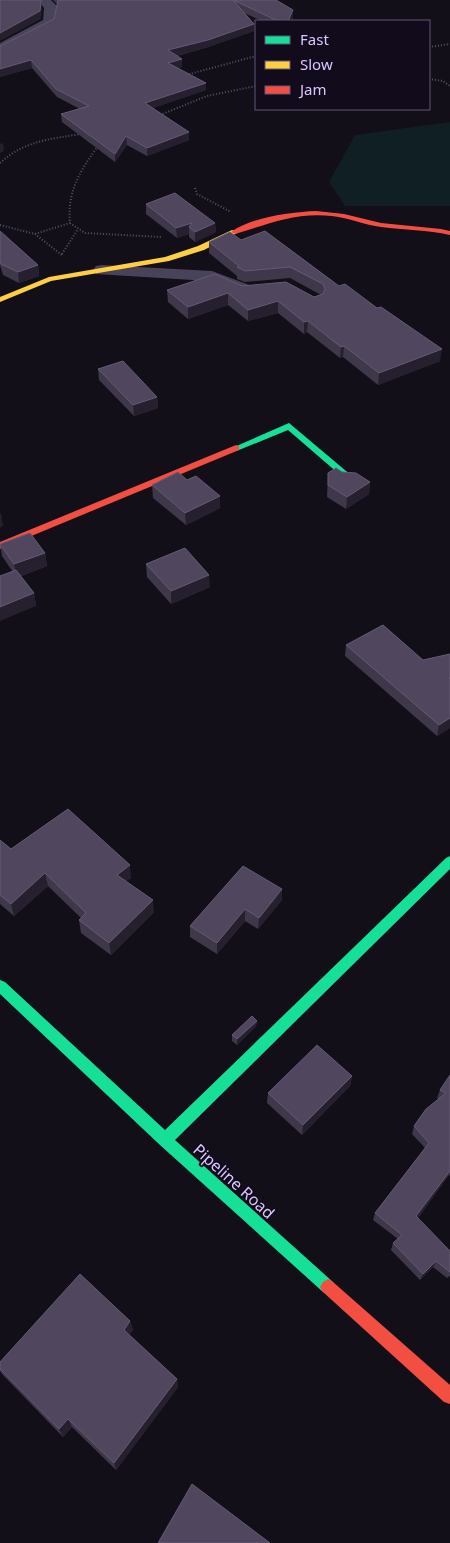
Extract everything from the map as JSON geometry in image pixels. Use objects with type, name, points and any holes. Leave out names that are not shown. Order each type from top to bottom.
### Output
[{"type":"street","points":[[0,49],[49,22],[51,7],[44,0]]},
{"type":"street","points":[[0,300],[49,279],[175,256],[201,248],[253,224],[306,212],[342,216],[381,225],[425,228],[450,233]]},
{"type":"street","points":[[102,270],[212,276],[243,290],[263,288]]},
{"type":"street","points":[[0,546],[289,426],[349,478]]},
{"type":"street","points":[[165,1140],[450,861]]},
{"type":"street","name":"Pipeline Road","points":[[0,986],[165,1140],[450,1396]]},
{"type":"path","points":[[430,48],[450,44]]},
{"type":"path","points":[[182,77],[255,56]]},
{"type":"path","points":[[430,79],[443,81],[450,86]]},
{"type":"path","points":[[157,117],[198,97],[224,89],[255,86]]},
{"type":"path","points":[[0,163],[9,153],[33,140],[83,134]]},
{"type":"path","points":[[99,143],[72,183],[68,209],[70,223],[85,233],[116,233],[164,238]]},
{"type":"path","points":[[195,188],[197,194],[253,224]]},
{"type":"path","points":[[35,234],[70,223]]},
{"type":"path","points":[[0,225],[35,234],[62,254],[67,277]]},
{"type":"path","points":[[62,254],[78,229]]},
{"type":"shaded area","points":[[450,122],[450,206],[345,206],[329,182],[355,135]]},
{"type":"building","points":[[0,0],[41,0],[40,11],[0,33]]},
{"type":"building","points":[[58,0],[233,0],[254,24],[208,40],[168,50],[182,59],[168,63],[206,83],[145,103],[189,132],[147,148],[126,136],[115,154],[61,114],[89,106],[56,89],[31,60],[0,69],[0,46],[54,19]]},
{"type":"building","points":[[233,0],[276,0],[293,10],[288,20],[276,20]]},
{"type":"building","points":[[175,193],[215,223],[195,232],[189,227],[192,223],[176,228],[146,204]]},
{"type":"building","points":[[0,231],[38,265],[18,272],[1,264]]},
{"type":"building","points":[[265,231],[339,286],[345,284],[377,308],[381,307],[442,349],[379,373],[308,321],[304,322],[278,301],[248,310],[228,293],[188,307],[167,290],[215,274],[242,286],[286,282],[314,297],[323,294],[325,289],[323,284],[290,267],[245,271],[237,267],[239,266],[209,242],[230,232],[241,240]]},
{"type":"building","points":[[123,361],[157,397],[133,405],[98,369]]},
{"type":"building","points":[[336,468],[342,472],[356,473],[370,482],[347,497],[328,485],[328,473]]},
{"type":"building","points":[[178,472],[187,480],[196,476],[220,496],[185,513],[152,485]]},
{"type":"building","points":[[30,533],[45,553],[14,564],[0,544]]},
{"type":"building","points":[[185,548],[209,575],[171,591],[146,564]]},
{"type":"building","points":[[16,570],[34,593],[0,607],[0,576]]},
{"type":"building","points":[[383,625],[423,660],[450,654],[450,718],[439,725],[346,645]]},
{"type":"building","points":[[68,809],[130,865],[117,875],[153,900],[109,943],[79,920],[86,913],[45,873],[11,904],[0,895],[0,840],[11,849]]},
{"type":"building","points":[[243,866],[282,889],[259,918],[245,909],[217,943],[190,926]]},
{"type":"building","points":[[252,1016],[257,1021],[237,1039],[232,1035]]},
{"type":"building","points":[[317,1045],[352,1076],[303,1125],[268,1093]]},
{"type":"building","points":[[450,1075],[450,1171],[416,1216],[450,1251],[450,1272],[436,1261],[423,1274],[393,1243],[402,1235],[375,1213],[429,1143],[414,1126],[426,1109],[446,1093],[440,1090]]},
{"type":"building","points":[[80,1274],[130,1321],[124,1330],[177,1379],[114,1463],[68,1419],[59,1429],[0,1369],[0,1362]]},
{"type":"building","points":[[192,1484],[270,1543],[158,1543]]},
{"type":"traffic: fast","points":[[236,448],[289,426],[349,478]]},
{"type":"traffic: fast","points":[[165,1140],[450,861]]},
{"type":"traffic: fast","points":[[0,986],[165,1140],[328,1287]]},
{"type":"traffic: slow","points":[[0,300],[49,279],[166,259],[201,248],[235,232]]},
{"type":"traffic: jam","points":[[235,232],[274,218],[316,213],[344,216],[381,225],[450,233]]},
{"type":"traffic: jam","points":[[0,546],[236,448]]},
{"type":"traffic: jam","points":[[328,1287],[450,1396]]}]
